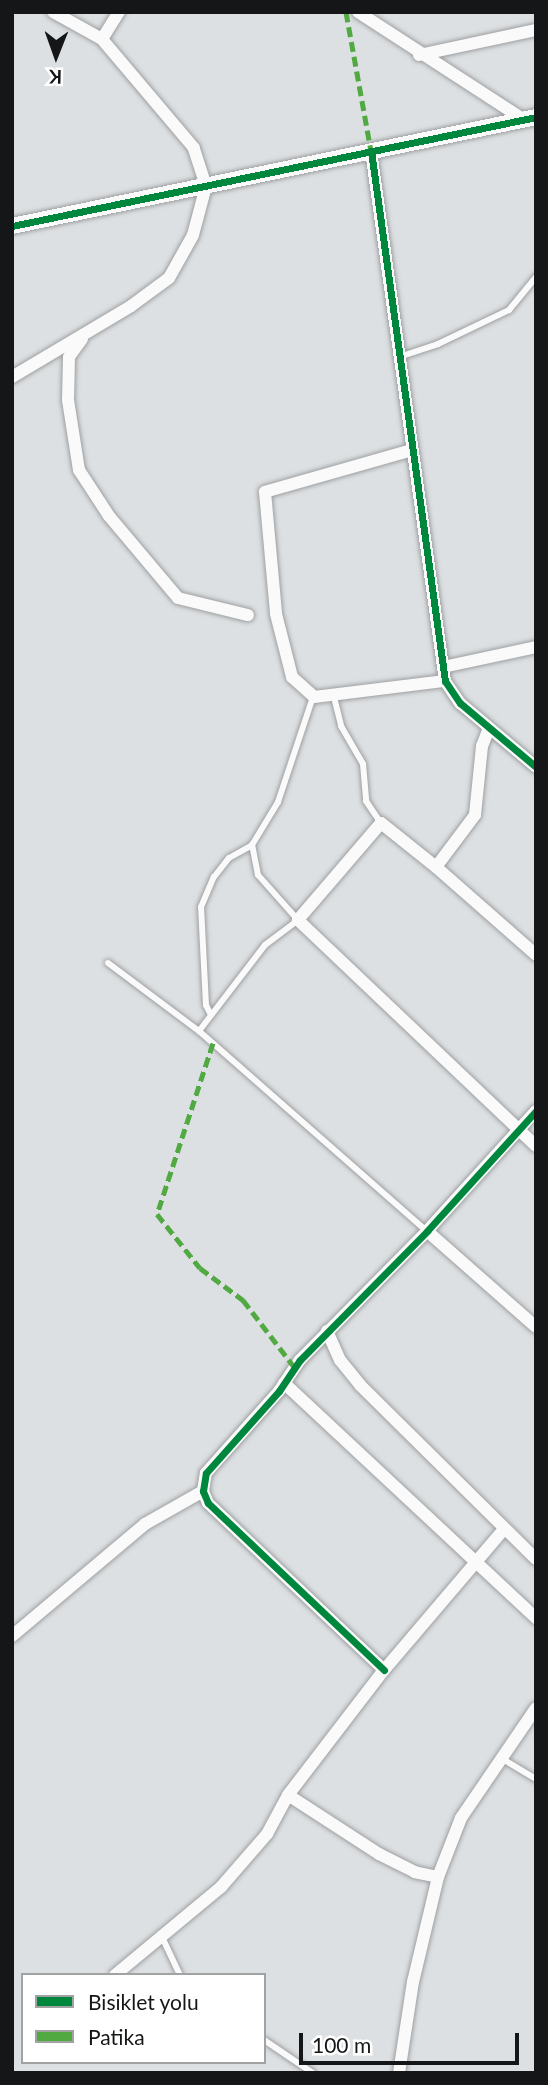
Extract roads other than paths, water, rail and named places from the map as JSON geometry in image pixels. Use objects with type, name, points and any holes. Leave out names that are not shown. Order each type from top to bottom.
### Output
[{"type":"street","points":[[12,377],[88,332],[169,278],[193,235],[206,186],[194,148],[102,39],[68,15],[53,12]]},
{"type":"street","points":[[102,39],[119,12]]},
{"type":"street","points":[[358,12],[419,55],[530,118]]},
{"type":"street","points":[[419,55],[536,30]]},
{"type":"street","points":[[12,226],[530,118]]},
{"type":"street","points":[[372,151],[445,681],[460,703],[536,767]]},
{"type":"street","points":[[88,332],[69,357],[68,400],[79,470],[109,516],[178,598],[248,615]]},
{"type":"street","points":[[412,450],[273,487],[264,495],[283,652],[295,683],[314,697],[334,697],[445,681]]},
{"type":"street","points":[[443,667],[536,647]]},
{"type":"street","points":[[436,867],[475,815],[481,792],[482,746],[489,728]]},
{"type":"street","points":[[536,956],[436,867],[381,823],[298,920],[536,1146]]},
{"type":"street","points":[[384,1670],[208,1503],[203,1491],[206,1473],[327,1331],[427,1231],[536,1111]]},
{"type":"street","points":[[427,1231],[536,1327]]},
{"type":"street","points":[[327,1331],[340,1360],[359,1385],[536,1559]]},
{"type":"street","points":[[284,1383],[536,1618]]},
{"type":"street","points":[[12,1636],[145,1524],[203,1491]]},
{"type":"street","points":[[117,1973],[222,1888],[245,1861],[289,1795],[384,1670],[475,1560],[505,1529]]},
{"type":"street","points":[[399,2073],[413,1982],[438,1877],[461,1818],[499,1757],[536,1708]]},
{"type":"street","points":[[289,1795],[379,1854],[415,1872],[438,1877]]},
{"type":"lane","points":[[400,357],[439,345],[509,310],[536,277]]},
{"type":"lane","points":[[211,1015],[206,1004],[201,907],[214,877],[229,858],[251,845],[278,802],[314,697]]},
{"type":"lane","points":[[334,697],[341,726],[363,764],[366,801],[381,823]]},
{"type":"lane","points":[[199,1031],[265,946],[298,920],[258,875],[251,845]]},
{"type":"lane","points":[[108,963],[199,1031],[427,1231]]},
{"type":"lane","points":[[499,1757],[536,1779]]},
{"type":"lane","points":[[162,1937],[179,1973]]},
{"type":"lane","points":[[266,2041],[313,2073]]}]
